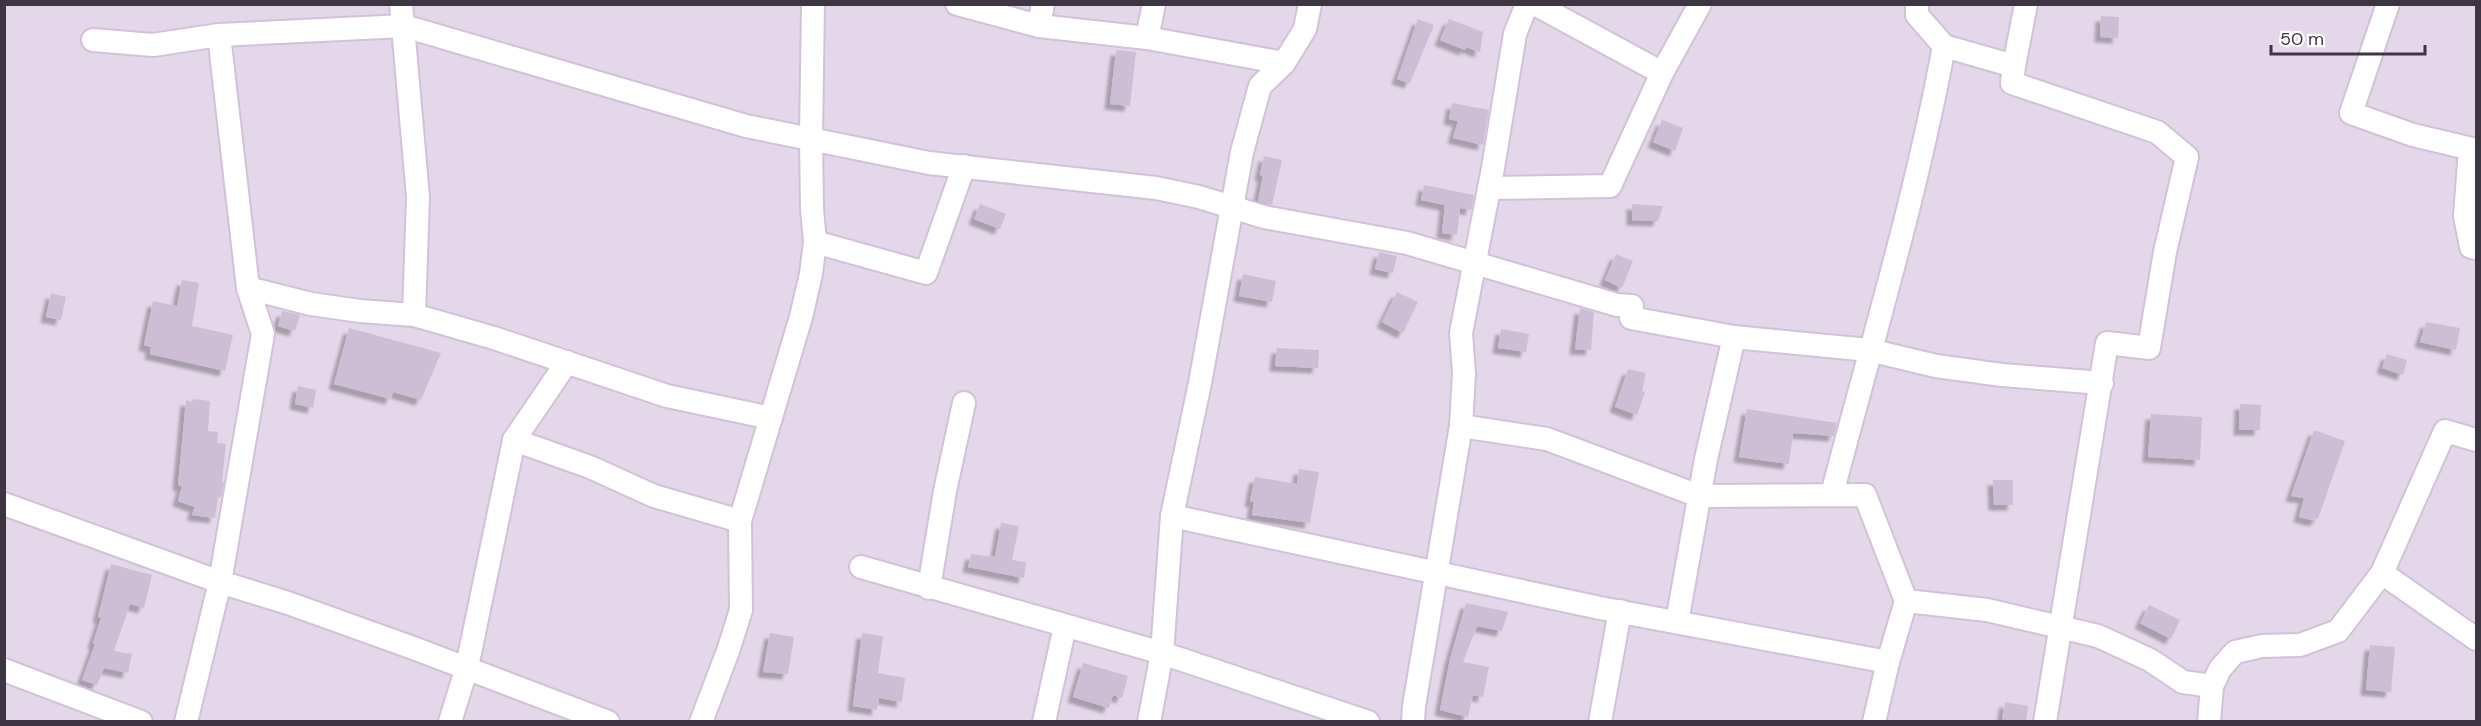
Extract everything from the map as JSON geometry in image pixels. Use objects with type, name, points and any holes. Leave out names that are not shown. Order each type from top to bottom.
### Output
[{"type":"street","points":[[701,722],[741,610],[740,521],[801,317],[815,242],[811,138],[813,4]]},
{"type":"street","points":[[957,4],[1042,15],[1147,38],[1284,63]]},
{"type":"street","points":[[1147,38],[1154,4]]},
{"type":"street","points":[[1149,722],[1162,653],[1172,516],[1242,152],[1260,86],[1284,63],[1305,29],[1310,4]]},
{"type":"street","points":[[1413,722],[1461,426],[1464,374],[1461,333],[1489,188],[1515,33],[1527,4]]},
{"type":"street","points":[[1535,4],[1662,73]]},
{"type":"street","points":[[1489,188],[1610,186],[1662,73],[1700,4]]},
{"type":"street","points":[[1917,4],[1917,15],[1944,46],[2014,66]]},
{"type":"street","points":[[2026,4],[2012,83],[2157,132],[2187,158],[2165,252],[2149,348],[2108,343],[2045,722]]},
{"type":"street","points":[[2388,4],[2352,112],[2413,135],[2474,149],[2465,216],[2471,248],[2476,248]]},
{"type":"street","points":[[403,15],[418,197],[414,315]]},
{"type":"street","points":[[93,40],[153,45],[219,35],[403,15],[746,126],[929,163],[1156,188],[1199,197],[1232,208],[1342,233],[1407,243],[1617,305],[1632,306],[1631,318],[1734,337],[1869,350],[1936,366],[2002,375],[2102,383]]},
{"type":"street","points":[[186,722],[220,582],[263,334],[248,288],[219,35]]},
{"type":"street","points":[[1832,494],[1869,350],[1887,295],[1932,111],[1944,46]]},
{"type":"street","points":[[815,242],[926,273],[964,166]]},
{"type":"street","points":[[248,288],[311,304],[360,312],[414,315],[567,362],[667,396],[771,418]]},
{"type":"street","points":[[1677,622],[1699,496],[1734,337]]},
{"type":"street","points":[[450,722],[466,667],[514,440],[567,362]]},
{"type":"street","points":[[929,588],[945,491],[964,403]]},
{"type":"street","points":[[1461,426],[1547,439],[1699,496],[1865,495],[1906,601],[1888,662],[1874,722]]},
{"type":"street","points":[[2209,722],[2212,686],[2220,669],[2235,651],[2262,646],[2300,645],[2338,631],[2382,573],[2445,431],[2476,440]]},
{"type":"street","points":[[514,440],[590,467],[654,496],[740,521]]},
{"type":"street","points":[[4,504],[466,667],[608,722]]},
{"type":"street","points":[[1172,516],[1437,574],[1888,662]]},
{"type":"street","points":[[861,567],[1162,653],[1368,722]]},
{"type":"street","points":[[2382,573],[2476,639]]},
{"type":"street","points":[[1906,601],[1987,610],[2098,636],[2150,660],[2182,682],[2212,686]]},
{"type":"street","points":[[1600,722],[1620,611]]},
{"type":"street","points":[[1044,722],[1065,626]]},
{"type":"street","points":[[4,670],[141,722]]},
{"type":"shaded area","points":[[5,5],[2476,5],[2476,721],[5,721]]},
{"type":"building","points":[[2101,16],[2119,17],[2118,38],[2100,37]]},
{"type":"building","points":[[1418,19],[1434,25],[1410,83],[1397,79]]},
{"type":"building","points":[[1449,19],[1483,32],[1480,52],[1466,47],[1465,50],[1440,40]]},
{"type":"building","points":[[1116,50],[1136,52],[1130,106],[1110,104]]},
{"type":"building","points":[[1452,103],[1489,110],[1483,145],[1453,138],[1458,121],[1449,119]]},
{"type":"building","points":[[1662,120],[1683,128],[1675,151],[1653,142]]},
{"type":"building","points":[[1264,156],[1282,160],[1272,205],[1258,201]]},
{"type":"building","points":[[1424,185],[1474,195],[1471,210],[1460,208],[1457,235],[1442,233],[1445,205],[1421,200]]},
{"type":"building","points":[[980,204],[1006,214],[1000,229],[974,219]]},
{"type":"building","points":[[1632,204],[1663,206],[1658,221],[1632,220]]},
{"type":"building","points":[[1379,252],[1397,256],[1393,273],[1375,269]]},
{"type":"building","points":[[1616,254],[1633,261],[1622,288],[1605,280]]},
{"type":"building","points":[[1243,274],[1276,281],[1272,302],[1239,296]]},
{"type":"building","points":[[182,280],[199,283],[192,326],[233,335],[225,371],[150,354],[151,347],[144,345],[153,301],[177,306]]},
{"type":"building","points":[[1397,292],[1418,302],[1403,333],[1382,322]]},
{"type":"building","points":[[51,293],[66,297],[61,320],[46,317]]},
{"type":"building","points":[[1580,308],[1594,312],[1591,350],[1575,349]]},
{"type":"building","points":[[282,311],[300,315],[295,331],[278,326]]},
{"type":"building","points":[[2426,322],[2460,328],[2456,350],[2420,342]]},
{"type":"building","points":[[349,328],[441,353],[421,400],[393,392],[391,399],[334,384]]},
{"type":"building","points":[[1501,329],[1529,334],[1526,352],[1498,348]]},
{"type":"building","points":[[1277,348],[1319,350],[1318,368],[1275,366]]},
{"type":"building","points":[[2387,354],[2407,360],[2403,375],[2382,368]]},
{"type":"building","points":[[1628,369],[1646,373],[1642,391],[1645,392],[1637,415],[1615,407]]},
{"type":"building","points":[[298,386],[316,390],[313,408],[295,404]]},
{"type":"building","points":[[193,399],[210,401],[208,431],[218,432],[217,443],[226,444],[222,482],[224,482],[221,497],[218,497],[215,518],[192,515],[195,507],[178,501],[182,486],[178,485],[186,400],[192,402]]},
{"type":"building","points":[[2240,404],[2261,405],[2260,430],[2239,430]]},
{"type":"building","points":[[1747,409],[1837,423],[1834,436],[1793,433],[1789,464],[1739,457]]},
{"type":"building","points":[[2151,414],[2202,417],[2200,460],[2148,457]]},
{"type":"building","points":[[2314,430],[2345,441],[2318,519],[2316,518],[2315,521],[2299,517],[2304,498],[2291,496]]},
{"type":"building","points":[[1299,469],[1319,472],[1310,523],[1252,515],[1254,502],[1250,501],[1255,477],[1297,484]]},
{"type":"building","points":[[1993,480],[2013,480],[2013,505],[1994,505]]},
{"type":"building","points":[[1001,523],[1019,526],[1012,560],[1026,562],[1024,578],[968,567],[971,554],[995,557]]},
{"type":"building","points":[[111,564],[152,575],[144,608],[130,604],[114,651],[132,654],[128,673],[104,668],[97,685],[82,680],[95,644],[93,643],[101,618],[98,617]]},
{"type":"building","points":[[1466,603],[1508,612],[1502,631],[1477,626],[1463,662],[1489,667],[1483,697],[1473,695],[1468,717],[1440,710],[1450,659]]},
{"type":"building","points":[[2149,605],[2180,620],[2171,639],[2140,623]]},
{"type":"building","points":[[770,633],[794,637],[788,674],[763,672]]},
{"type":"building","points":[[862,633],[883,636],[878,673],[905,678],[902,702],[879,698],[877,710],[853,706]]},
{"type":"building","points":[[2370,645],[2395,647],[2391,692],[2366,690]]},
{"type":"building","points":[[1083,663],[1128,676],[1122,698],[1113,695],[1109,708],[1073,697]]},
{"type":"building","points":[[2005,702],[2028,706],[2026,722],[2002,719]]}]
